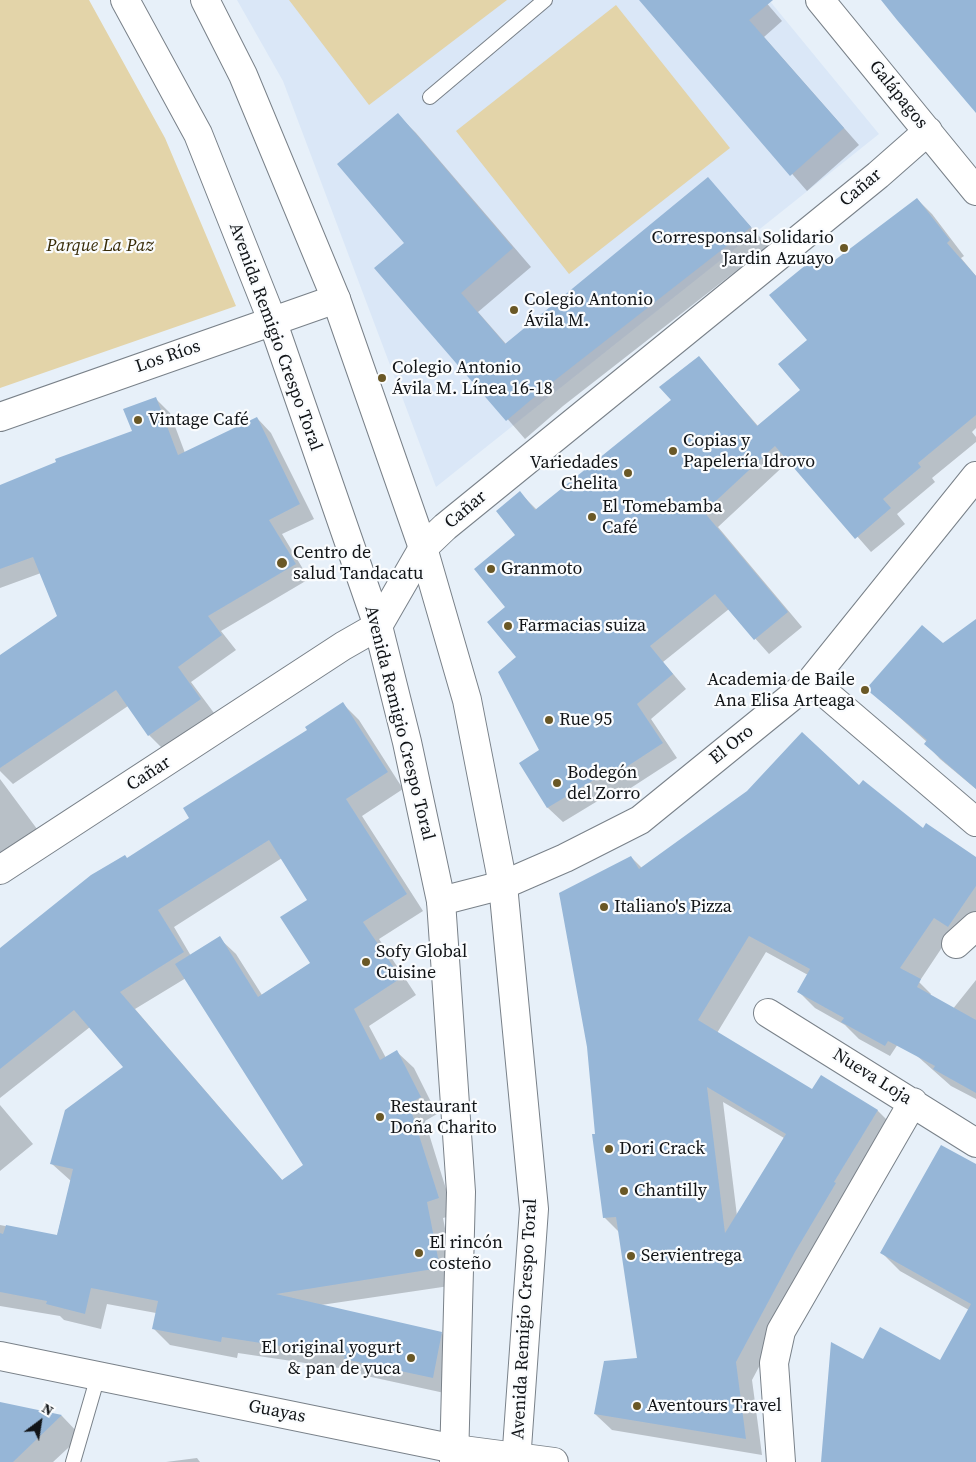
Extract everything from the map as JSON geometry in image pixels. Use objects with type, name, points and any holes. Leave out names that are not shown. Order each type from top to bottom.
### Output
[{"type":"street","name":"Avenida Remigio Crespo Toral","points":[[125,0],[198,134],[272,320],[378,626],[407,742],[441,901],[461,1192],[454,1455]]},
{"type":"street","name":"Avenida Remigio Crespo Toral","points":[[205,0],[243,75],[336,299],[422,548],[467,700],[503,884],[534,1209],[516,1459]]},
{"type":"street","name":"Galápagos","points":[[820,0],[976,191]]},
{"type":"street","name":"Cañar","points":[[0,870],[343,646],[378,626],[422,548],[445,527],[878,175],[928,131]]},
{"type":"street","name":"Los Ríos","points":[[0,417],[336,299]]},
{"type":"street","name":"El Oro","points":[[441,901],[503,884],[565,858],[640,820],[811,681],[976,476]]},
{"type":"street","points":[[811,681],[976,822]]},
{"type":"street","name":"Nueva Loja","points":[[768,1013],[976,1143]]},
{"type":"street","points":[[781,1462],[774,1363],[781,1331],[913,1102]]},
{"type":"street","name":"Guayas","points":[[0,1356],[454,1455],[554,1462]]},
{"type":"lane","points":[[430,97],[546,0]]},
{"type":"lane","points":[[73,1462],[98,1376]]},
{"type":"shaded area","name":"Colegio Antonio Ávila M.","points":[[237,0],[769,0],[879,134],[436,487],[283,81]]},
{"type":"green space","name":"Parque La Paz","points":[[0,0],[89,0],[165,138],[236,306],[0,388]]},
{"type":"green space","points":[[289,0],[507,0],[369,105]]},
{"type":"green space","points":[[616,5],[730,148],[569,274],[456,131]]},
{"type":"building","points":[[639,0],[773,0],[749,20],[844,128],[790,176]]},
{"type":"building","points":[[881,0],[976,0],[976,113],[897,20]]},
{"type":"building","points":[[398,113],[513,248],[461,293],[505,344],[708,177],[751,227],[545,388],[506,421],[374,268],[404,243],[337,164]]},
{"type":"building","points":[[917,198],[950,240],[947,243],[976,276],[976,415],[918,463],[921,467],[883,499],[891,508],[855,539],[775,446],[704,512],[788,612],[754,640],[715,594],[650,646],[673,674],[637,704],[663,743],[608,779],[604,774],[547,808],[519,763],[539,750],[498,672],[516,657],[487,622],[505,607],[474,569],[515,535],[496,511],[520,491],[535,510],[671,400],[659,387],[699,356],[757,426],[800,390],[778,364],[807,340],[769,295],[818,255],[827,266]]},
{"type":"building","points":[[156,397],[178,455],[257,417],[300,504],[269,520],[296,564],[208,616],[222,635],[178,667],[201,699],[148,736],[116,690],[0,768],[0,655],[57,616],[33,557],[0,569],[0,485],[56,462],[55,459],[132,431],[123,409]]},
{"type":"building","points":[[976,619],[976,789],[924,744],[927,740],[866,689],[922,625],[943,643]]},
{"type":"building","points":[[343,702],[388,772],[346,799],[407,894],[363,922],[401,978],[354,1009],[380,1060],[397,1050],[421,1097],[409,1104],[439,1198],[427,1202],[440,1268],[276,1294],[442,1332],[433,1378],[344,1359],[345,1356],[222,1337],[221,1342],[152,1329],[158,1301],[91,1288],[85,1314],[46,1304],[47,1301],[0,1292],[0,1233],[3,1234],[6,1225],[57,1235],[73,1169],[50,1164],[65,1110],[123,1067],[74,1010],[0,1069],[0,948],[91,875],[125,855],[127,858],[189,818],[183,808],[307,730],[305,727]],"holes":[[[269,840],[307,900],[280,917],[310,963],[258,997],[220,936],[175,964],[303,1165],[282,1180],[120,992],[184,952],[158,910]]]},
{"type":"building","points":[[802,732],[859,785],[863,780],[923,828],[926,823],[976,857],[976,886],[948,927],[934,918],[900,968],[921,979],[917,987],[976,1020],[976,1093],[933,1069],[935,1066],[888,1041],[885,1046],[841,1022],[844,1018],[797,992],[810,969],[749,936],[698,1020],[812,1089],[821,1075],[878,1110],[834,1182],[836,1183],[795,1252],[736,1362],[746,1439],[594,1414],[604,1361],[637,1358],[616,1217],[603,1218],[592,1134],[595,1134],[587,1047],[559,893],[631,856],[639,869],[747,791]],"holes":[[[707,1087],[786,1134],[725,1233]]]},
{"type":"building","points":[[941,1145],[976,1164],[976,1462],[821,1462],[831,1342],[863,1359],[880,1327],[940,1360],[971,1304],[880,1253]]},
{"type":"building","points":[[0,1402],[62,1415],[13,1462],[0,1462]]},
{"type":"place","name":"Corresponsal Solidario Jardin Azuayo","points":[[844,248]]},
{"type":"place","name":"Colegio Antonio Ávila M.","points":[[514,310]]},
{"type":"place","name":"Colegio Antonio Ávila M. Línea 16-18","points":[[382,378]]},
{"type":"place","name":"Vintage Café","points":[[138,420]]},
{"type":"place","name":"Copias y Papelería Idrovo","points":[[673,451]]},
{"type":"place","name":"Variedades Chelita","points":[[628,473]]},
{"type":"place","name":"El Tomebamba Café","points":[[592,517]]},
{"type":"place","name":"Centro de salud Tandacatu","points":[[282,563]]},
{"type":"place","name":"Granmoto","points":[[491,569]]},
{"type":"place","name":"Farmacias suiza","points":[[508,626]]},
{"type":"place","name":"Academia de Baile Ana Elisa Arteaga","points":[[865,690]]},
{"type":"place","name":"Rue 95","points":[[549,720]]},
{"type":"place","name":"Bodegón del Zorro","points":[[557,783]]},
{"type":"place","name":"Italiano's Pizza","points":[[604,907]]},
{"type":"place","name":"Sofy Global Cuisine","points":[[366,962]]},
{"type":"place","name":"Restaurant Doña Charito","points":[[380,1117]]},
{"type":"place","name":"Dori Crack","points":[[609,1149]]},
{"type":"place","name":"Chantilly","points":[[624,1191]]},
{"type":"place","name":"El rincón costeño","points":[[419,1253]]},
{"type":"place","name":"Servientrega","points":[[631,1256]]},
{"type":"place","name":"El original yogurt & pan de yuca","points":[[411,1358]]},
{"type":"place","name":"Aventours Travel","points":[[637,1406]]}]
